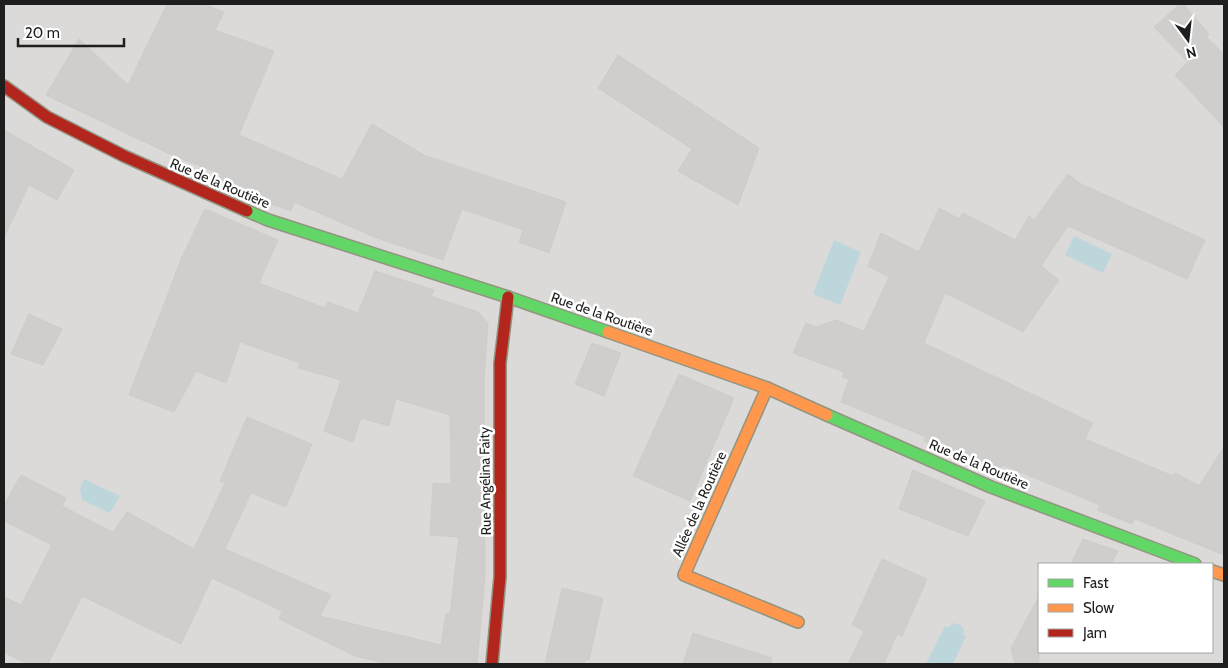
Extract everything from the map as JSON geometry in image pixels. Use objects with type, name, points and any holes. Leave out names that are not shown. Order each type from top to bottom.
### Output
[{"type":"street","name":"Rue de la Routière","points":[[4,86],[47,117],[124,156],[268,220],[508,297],[767,388],[991,487],[1192,563]]},
{"type":"street","name":"Rue Angélina Faity","points":[[492,664],[498,632],[501,556],[499,358],[508,297]]},
{"type":"street","name":"Allée de la Routière","points":[[767,388],[684,574],[798,622]]},
{"type":"shaded area","points":[[4,4],[1224,4],[1224,664],[4,664]]},
{"type":"water","points":[[1074,236],[1112,254],[1103,273],[1065,255]]},
{"type":"water","points":[[834,240],[861,252],[840,305],[813,294]]},
{"type":"water","points":[[84,479],[120,496],[110,513],[82,500],[80,489]]},
{"type":"water","points":[[953,623],[961,625],[964,630],[963,635],[966,636],[953,664],[926,664],[945,626],[949,627]]},
{"type":"building","points":[[167,4],[204,4],[224,12],[215,30],[274,51],[239,135],[342,179],[372,124],[424,155],[566,202],[549,253],[519,242],[523,230],[462,209],[443,260],[379,239],[294,202],[291,211],[274,205],[218,181],[221,174],[174,156],[46,95],[79,39],[128,85]]},
{"type":"building","points":[[1180,4],[1183,4],[1209,34],[1206,37],[1224,54],[1224,127],[1175,75],[1188,62],[1154,27]]},
{"type":"building","points":[[618,55],[759,148],[738,205],[678,171],[692,149],[598,88]]},
{"type":"building","points":[[4,130],[74,170],[57,200],[29,185],[4,237]]},
{"type":"building","points":[[1068,174],[1081,184],[1205,240],[1187,279],[1068,226],[1041,266],[1059,280],[1023,332],[945,293],[924,343],[1093,423],[1085,439],[1173,476],[1175,473],[1199,486],[1224,447],[1224,555],[1135,519],[1132,524],[1097,510],[1100,505],[1003,465],[997,473],[924,441],[926,437],[841,402],[849,379],[842,377],[844,372],[793,353],[806,323],[816,327],[836,320],[864,331],[889,277],[868,266],[881,233],[919,252],[939,208],[959,219],[963,213],[1015,240],[1029,216],[1034,220]]},
{"type":"building","points":[[205,209],[278,240],[259,283],[325,308],[328,302],[358,313],[375,271],[434,290],[431,296],[478,312],[488,323],[484,379],[485,576],[477,664],[389,664],[355,656],[279,619],[282,611],[212,578],[181,644],[82,596],[48,664],[27,664],[4,652],[4,597],[21,605],[52,545],[4,521],[4,505],[21,475],[66,498],[62,506],[113,532],[127,512],[194,549],[225,483],[220,481],[247,417],[312,444],[286,507],[251,493],[225,549],[331,595],[320,616],[441,645],[446,613],[450,614],[459,537],[430,535],[433,483],[451,484],[450,415],[396,399],[389,426],[361,418],[353,442],[324,431],[341,380],[298,368],[300,363],[240,342],[226,383],[196,371],[174,412],[129,395],[182,257]]},
{"type":"building","points":[[29,314],[62,329],[43,365],[11,354]]},
{"type":"building","points":[[592,343],[621,353],[604,396],[575,384]]},
{"type":"building","points":[[679,374],[734,398],[690,501],[633,476]]},
{"type":"building","points":[[913,470],[985,501],[968,536],[899,509]]},
{"type":"building","points":[[1083,539],[1118,551],[1112,563],[1071,563]]},
{"type":"building","points":[[882,559],[927,579],[902,636],[897,634],[884,664],[848,664],[864,631],[852,625]]},
{"type":"building","points":[[562,588],[603,598],[589,660],[585,659],[584,664],[545,664]]},
{"type":"building","points":[[1038,598],[1039,664],[1015,664],[1011,648]]},
{"type":"building","points":[[693,633],[772,658],[771,664],[683,664]]},
{"type":"traffic: fast","points":[[247,211],[268,220],[508,297],[608,332]]},
{"type":"traffic: fast","points":[[827,415],[991,487],[1192,563]]},
{"type":"traffic: slow","points":[[608,332],[767,388],[827,415]]},
{"type":"traffic: slow","points":[[767,388],[684,575],[798,622]]},
{"type":"traffic: slow","points":[[1213,571],[1224,575]]},
{"type":"traffic: jam","points":[[4,86],[47,117],[124,156],[247,211]]},
{"type":"traffic: jam","points":[[492,664],[500,577],[500,363],[508,297]]}]
